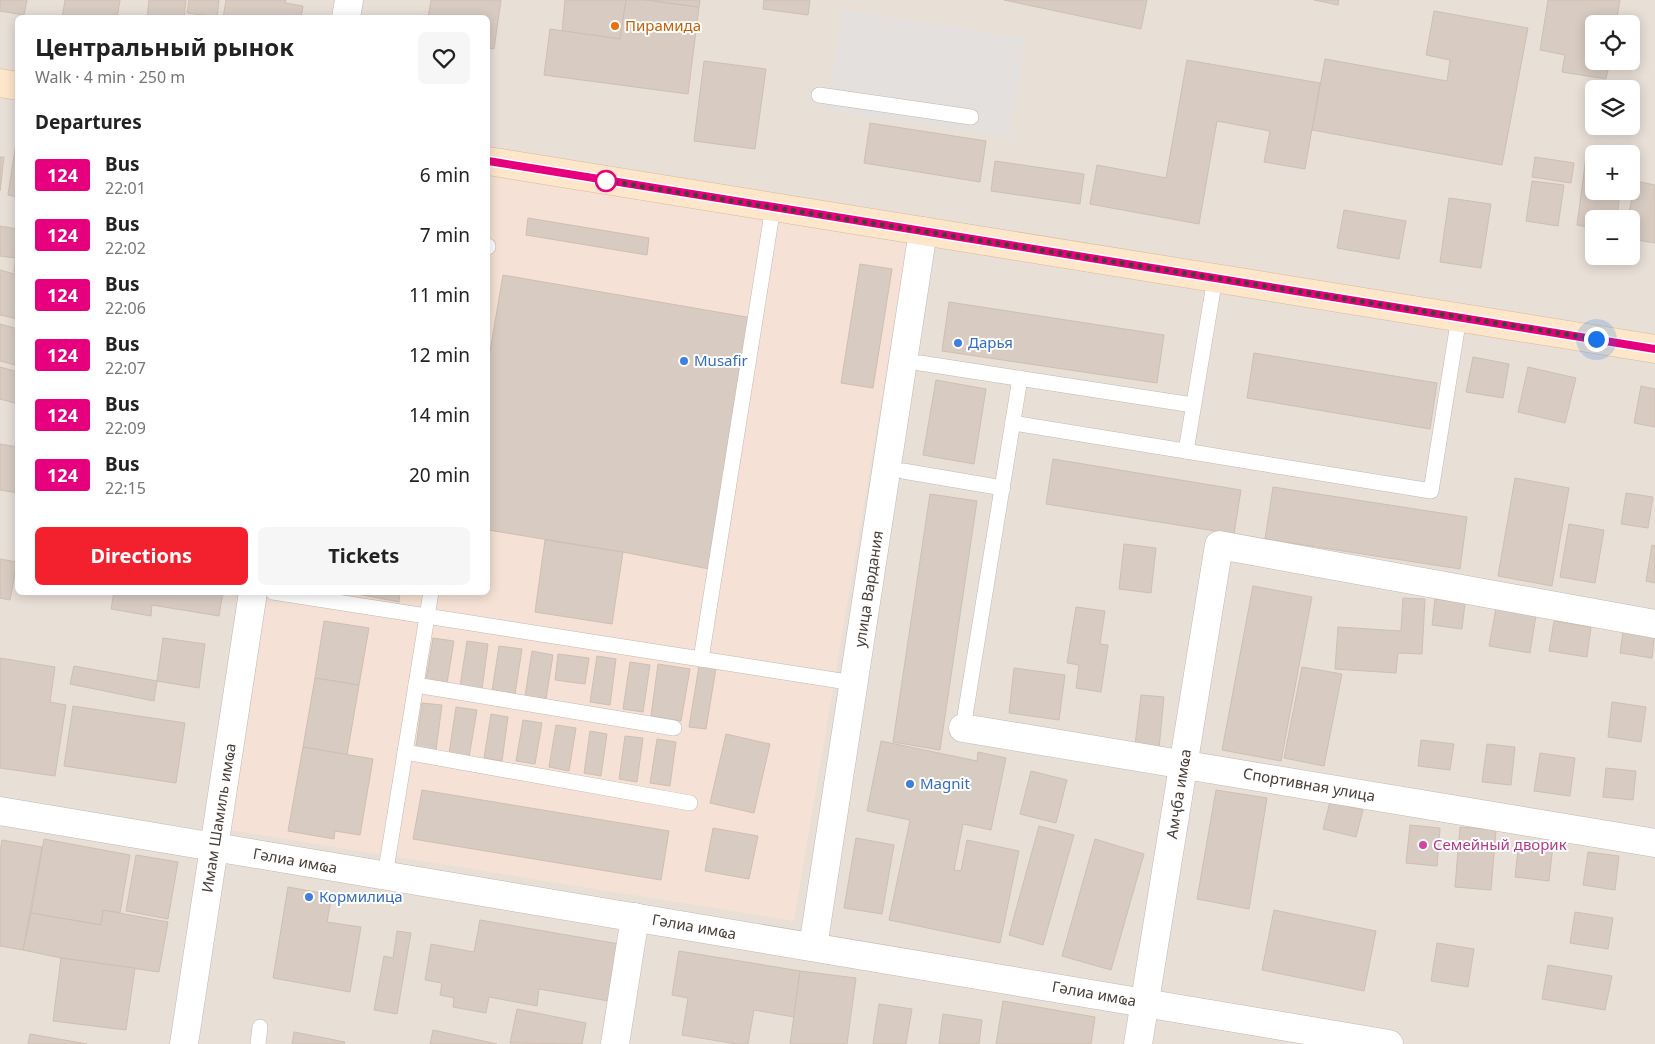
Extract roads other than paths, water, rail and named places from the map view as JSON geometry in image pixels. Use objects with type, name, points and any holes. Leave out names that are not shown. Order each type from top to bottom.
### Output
[{"type":"main road","points":[[0,83],[15,86]]},
{"type":"main road","points":[[490,161],[1655,349]]},
{"type":"street","points":[[346,15],[349,0]]},
{"type":"street","name":"улица Вардания","points":[[813,947],[923,231]]},
{"type":"street","name":"Амҷба имҩа","points":[[1138,1044],[1219,545],[1655,624]]},
{"type":"street","name":"Имам Шамиль имҩа","points":[[184,1044],[254,595]]},
{"type":"street","name":"Спортивная улица","points":[[963,728],[1655,843]]},
{"type":"street","name":"Гәлиа имҩа","points":[[0,811],[1389,1044]]},
{"type":"street","points":[[615,1044],[635,917]]},
{"type":"lane","points":[[819,94],[971,118]]},
{"type":"lane","points":[[701,659],[773,207]]},
{"type":"lane","points":[[1186,451],[1215,278]]},
{"type":"lane","points":[[1013,423],[1431,491],[1459,318]]},
{"type":"lane","points":[[920,363],[1194,405]]},
{"type":"lane","points":[[963,728],[1020,378]]},
{"type":"lane","points":[[902,471],[1002,488]]},
{"type":"lane","points":[[291,595],[854,684]]},
{"type":"lane","points":[[385,876],[431,595]]},
{"type":"lane","points":[[416,685],[674,728]]},
{"type":"lane","points":[[405,752],[690,803]]},
{"type":"lane","points":[[258,1044],[260,1026]]},
{"type":"place","name":"Пирамида","points":[[615,26]]},
{"type":"place","name":"Дарья","points":[[958,343]]},
{"type":"place","name":"Musafir","points":[[684,361]]},
{"type":"place","name":"Magnit","points":[[910,784]]},
{"type":"place","name":"Семейный дворик","points":[[1423,845]]},
{"type":"place","name":"Кормилица","points":[[309,897]]}]
